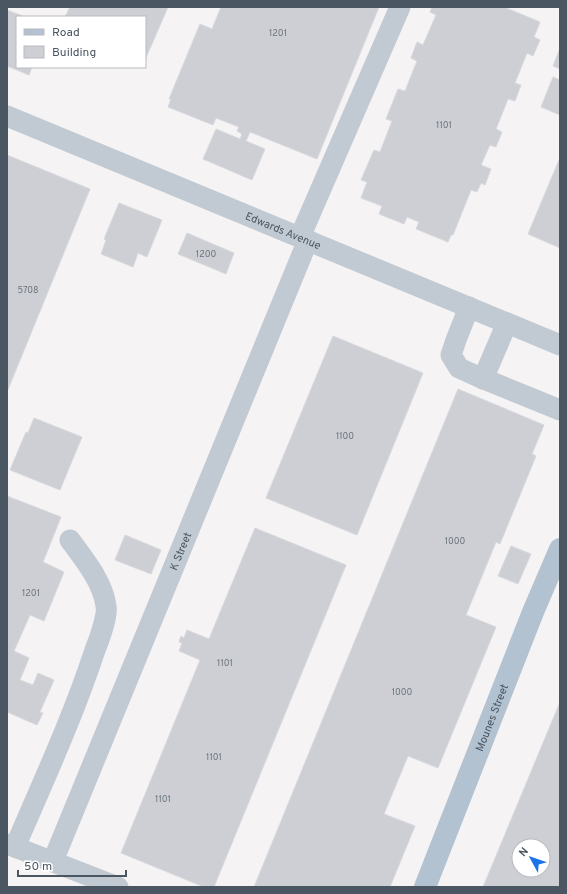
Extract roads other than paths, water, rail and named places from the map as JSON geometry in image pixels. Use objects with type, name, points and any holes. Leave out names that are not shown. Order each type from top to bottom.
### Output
[{"type":"main road","name":"Mounes Street","points":[[426,887],[533,612],[560,549]]},
{"type":"street","name":"K Street","points":[[53,861],[304,239],[400,7]]},
{"type":"street","name":"Edwards Avenue","points":[[7,116],[560,345]]},
{"type":"street","points":[[469,307],[451,355],[459,368],[560,410]]},
{"type":"street","points":[[483,379],[507,323]]},
{"type":"street","points":[[70,540],[94,575],[103,594],[107,608],[101,634],[84,686],[11,845],[118,887]]}]
